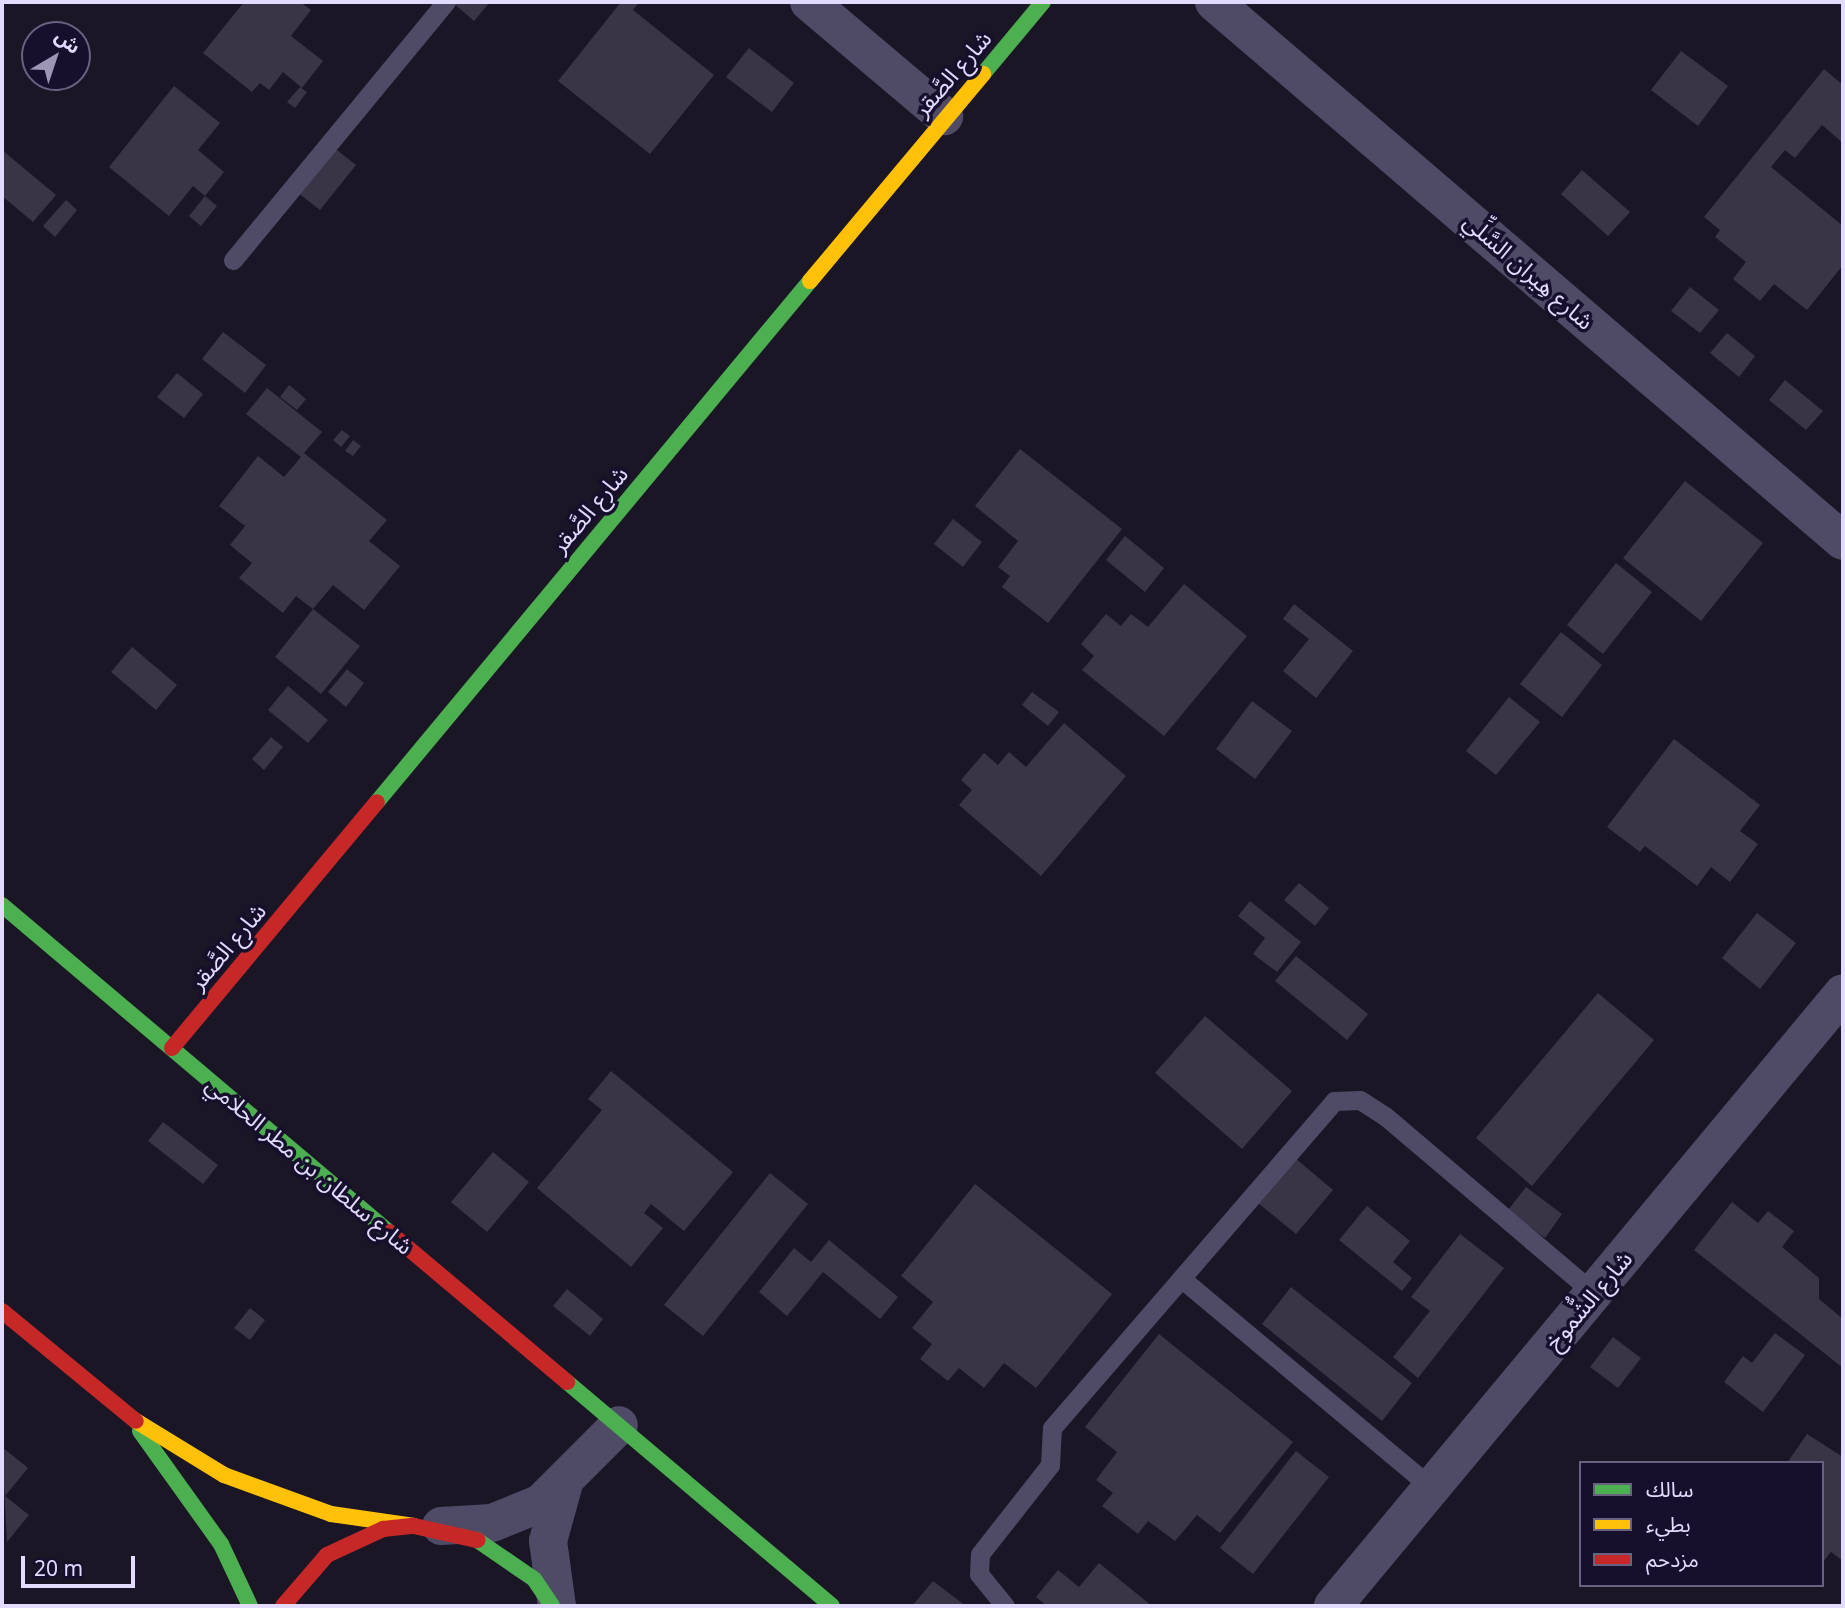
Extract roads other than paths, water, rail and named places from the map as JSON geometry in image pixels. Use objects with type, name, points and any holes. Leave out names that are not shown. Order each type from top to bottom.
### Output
[{"type":"street","points":[[809,2],[944,116]]},
{"type":"street","name":"شارع الصَّقر","points":[[172,1048],[944,116],[1043,2]]},
{"type":"street","name":"شارع هِيران السَّلِّي","points":[[1214,2],[1843,541]]},
{"type":"street","name":"شارع سلطان بن مطر الحلامي","points":[[2,905],[832,1606]]},
{"type":"street","name":"شارع الشُّموخ","points":[[1333,1606],[1843,993]]},
{"type":"street","points":[[2,1311],[131,1418],[258,1490],[331,1514],[459,1531],[504,1553],[534,1579],[555,1606]]},
{"type":"street","points":[[131,1418],[221,1544],[250,1606]]},
{"type":"street","points":[[283,1606],[327,1555],[383,1529],[505,1520],[563,1487],[618,1425]]},
{"type":"street","points":[[555,1606],[548,1541],[563,1487]]},
{"type":"lane","points":[[233,260],[446,2]]},
{"type":"lane","points":[[1005,1606],[979,1574],[980,1554],[1050,1465],[1052,1428],[1182,1279],[1326,1107],[1350,1098],[1385,1116],[1594,1293]]},
{"type":"lane","points":[[1182,1279],[1432,1488]]}]
